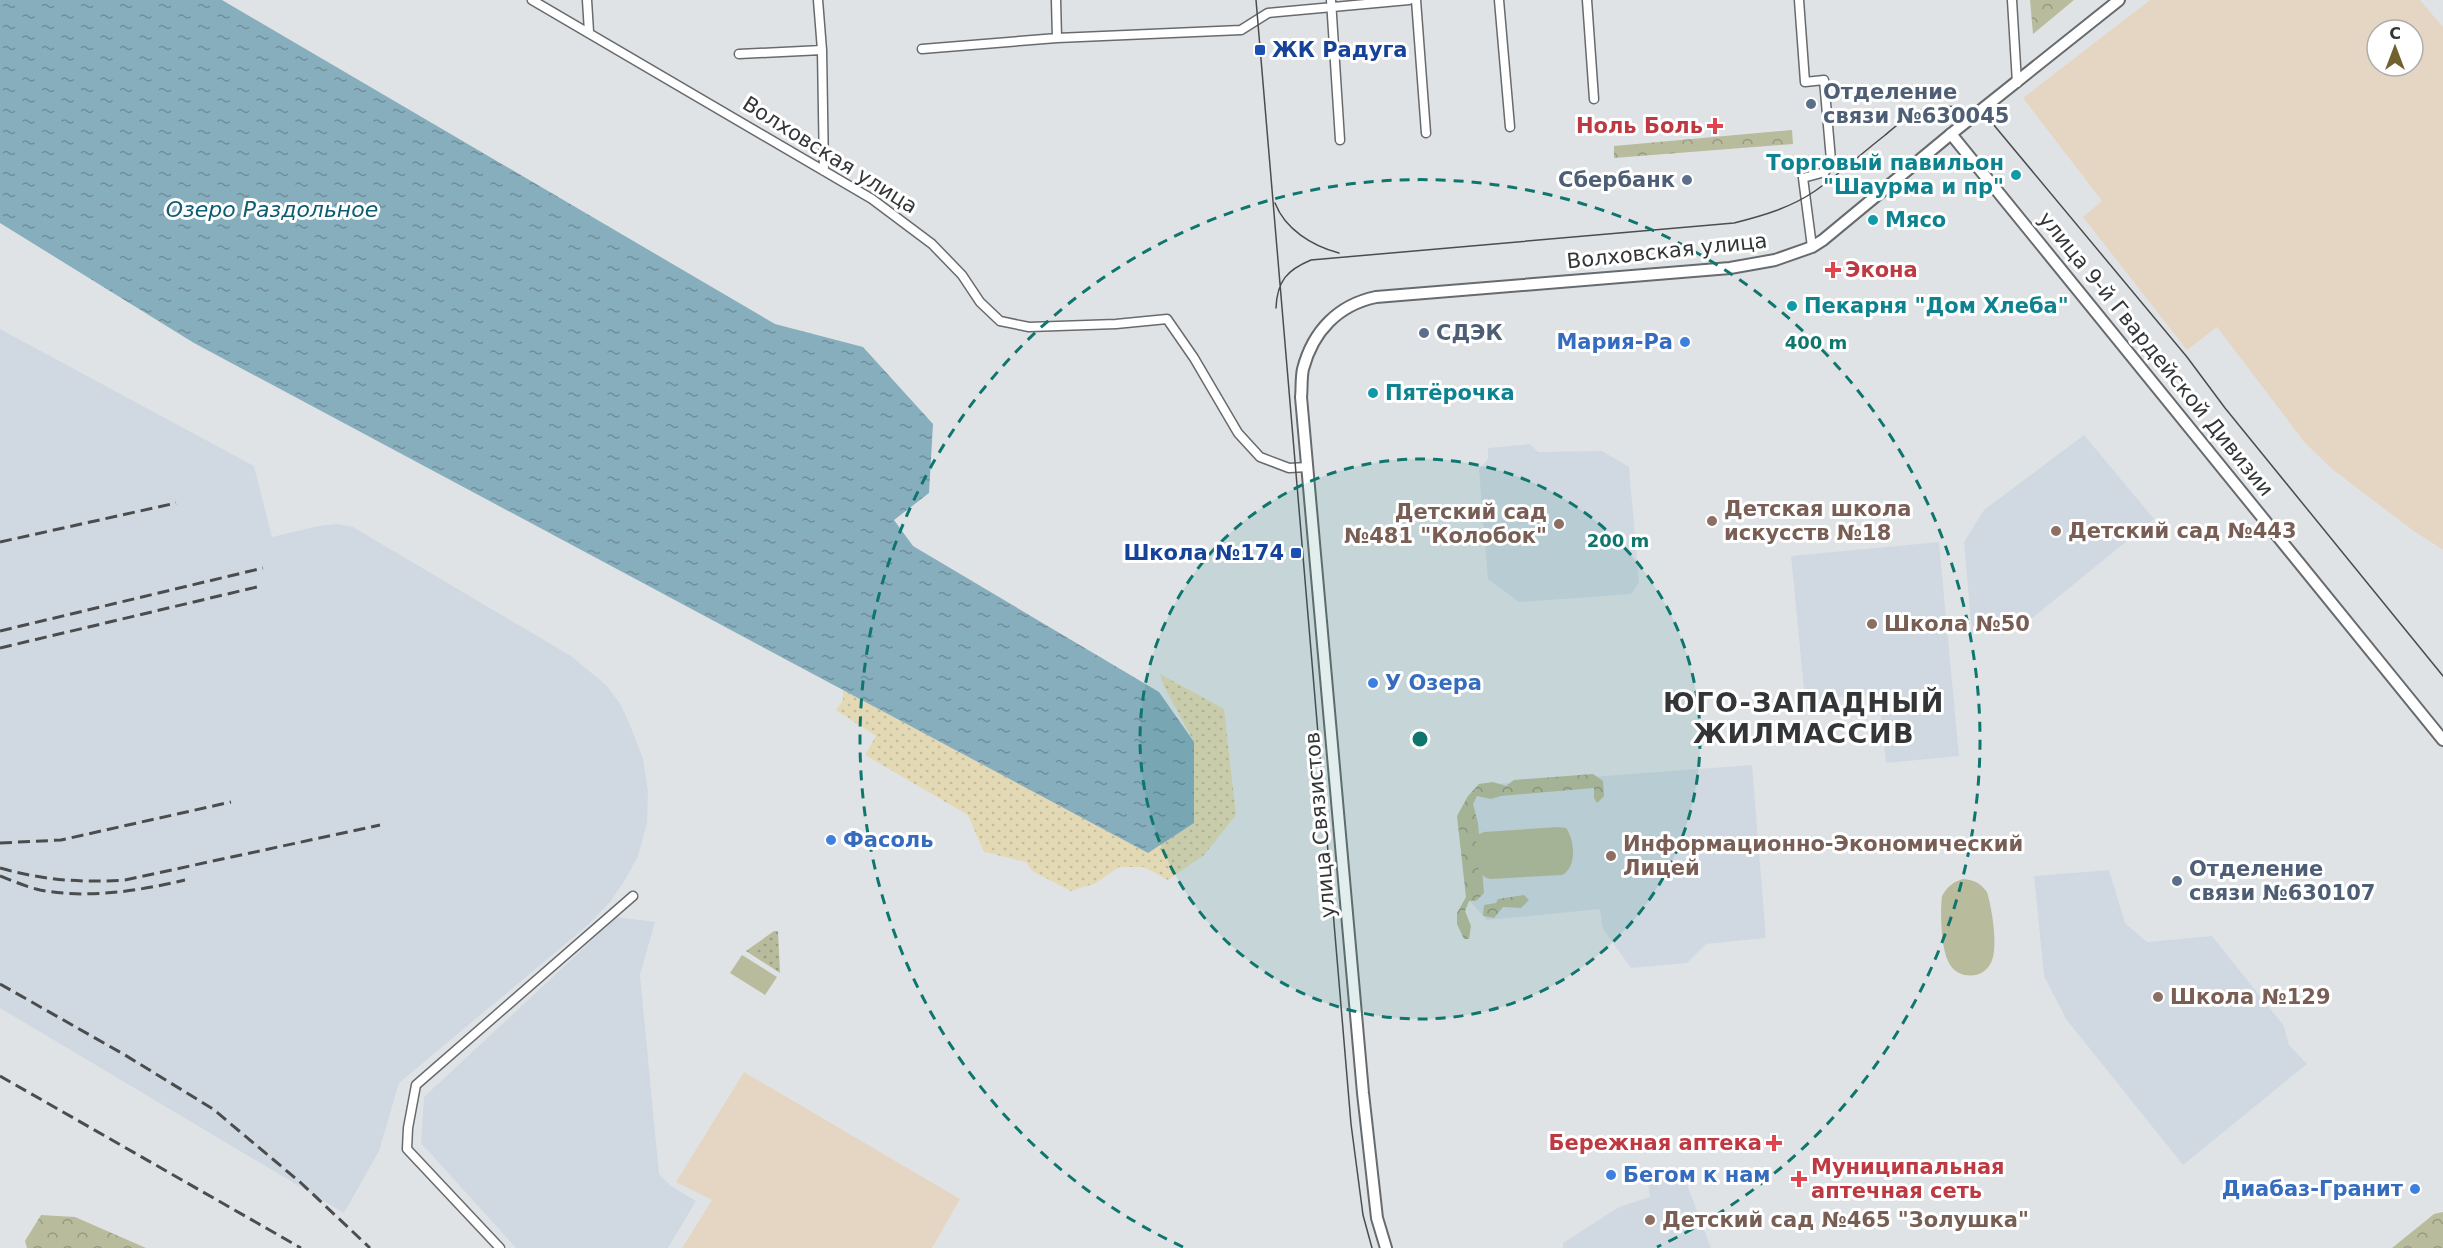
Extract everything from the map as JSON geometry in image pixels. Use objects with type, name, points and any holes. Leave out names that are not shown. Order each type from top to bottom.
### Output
[{"type":"main road","name":"Волховская улица","points":[[1301,397],[1303,370],[1316,340],[1331,318],[1359,300],[1730,268],[1775,260],[1812,247],[1836,231],[1951,134],[2119,0]]},
{"type":"main road","name":"улица 9-й Гвардейской Дивизии","points":[[1951,134],[2443,740]]},
{"type":"main road","name":"улица Связистов","points":[[1301,397],[1363,1093],[1377,1218],[1386,1248]]},
{"type":"street","name":"Волховская улица","points":[[532,0],[872,199],[932,244],[962,275],[980,302],[1000,321],[1029,327],[1116,324],[1167,319],[1194,358],[1238,433],[1260,457],[1289,468],[1308,467]]},
{"type":"street","points":[[587,0],[589,32]]},
{"type":"street","points":[[818,0],[822,50],[824,171]]},
{"type":"street","points":[[1056,0],[1057,38]]},
{"type":"street","points":[[922,49],[1057,38],[1241,30],[1268,13],[1331,4],[1409,0]]},
{"type":"street","points":[[1416,0],[1426,133]]},
{"type":"street","points":[[1499,0],[1510,127]]},
{"type":"street","points":[[1587,0],[1594,99]]},
{"type":"street","points":[[1799,0],[1805,82],[1824,80],[1831,160],[1825,172],[1803,178],[1812,247]]},
{"type":"street","points":[[2012,0],[2017,82]]},
{"type":"street","points":[[1331,4],[1340,140]]},
{"type":"street","points":[[739,54],[822,50]]},
{"type":"street","points":[[500,1248],[407,1149],[408,1128],[416,1085],[633,896]]},
{"type":"shaded area","points":[[2150,0],[2420,0],[2443,27],[2443,550],[2411,529],[2332,469],[2305,443],[2217,327],[2187,350],[2083,217],[2102,201],[2023,98]]},
{"type":"shaded area","points":[[0,329],[254,466],[272,537],[319,526],[337,524],[353,527],[571,656],[606,685],[621,705],[632,730],[643,759],[648,791],[647,823],[638,856],[625,880],[610,902],[588,925],[399,1083],[379,1151],[344,1213],[0,1008]]},
{"type":"shaded area","name":"Детский сад №443","points":[[2084,435],[2154,519],[2020,628],[1972,633],[1964,542],[1984,510]]},
{"type":"shaded area","name":"Детский сад №481 \"Колобок\"","points":[[1530,444],[1538,452],[1602,451],[1629,467],[1639,582],[1631,594],[1519,602],[1488,579],[1479,469],[1488,459],[1488,448]]},
{"type":"shaded area","name":"Школа №50","points":[[1939,542],[1959,756],[1886,763],[1879,694],[1805,700],[1791,556]]},
{"type":"shaded area","name":"Информационно-Экономический Лицей","points":[[1752,765],[1766,938],[1706,944],[1687,963],[1631,968],[1603,929],[1600,909],[1487,920],[1466,897],[1458,816],[1482,785]]},
{"type":"shaded area","name":"Школа №129","points":[[2109,870],[2125,923],[2147,942],[2212,936],[2284,1026],[2289,1045],[2307,1064],[2183,1165],[2066,1019],[2044,976],[2034,876]]},
{"type":"shaded area","points":[[617,917],[655,922],[640,975],[659,1174],[671,1186],[696,1201],[668,1248],[516,1248],[421,1143],[424,1097]]},
{"type":"shaded area","points":[[744,1072],[960,1199],[932,1248],[682,1248],[712,1200],[676,1182]]},
{"type":"shaded area","name":"Детский сад №465 \"Золушка\"","points":[[1685,1179],[1711,1248],[1563,1248],[1563,1243],[1619,1207],[1650,1197],[1648,1182]]},
{"type":"green space","points":[[2030,0],[2074,0],[2033,34]]},
{"type":"green space","points":[[1792,130],[1793,144],[1614,158],[1614,146]]},
{"type":"green space","points":[[1593,774],[1603,781],[1604,796],[1597,803],[1594,798],[1594,788],[1501,796],[1491,799],[1477,796],[1473,804],[1478,823],[1484,893],[1476,901],[1469,901],[1465,911],[1471,926],[1469,939],[1464,939],[1457,924],[1457,913],[1466,897],[1457,816],[1468,796],[1479,784],[1493,782],[1506,786],[1514,780]]},
{"type":"green space","points":[[1566,828],[1573,846],[1570,866],[1562,875],[1490,879],[1484,877],[1480,872],[1475,854],[1477,835],[1484,832]]},
{"type":"green space","points":[[1963,879],[1977,882],[1987,892],[1993,924],[1994,950],[1990,965],[1979,974],[1972,976],[1952,968],[1946,955],[1942,929],[1942,896],[1951,885]]},
{"type":"green space","points":[[1524,895],[1529,900],[1521,908],[1503,907],[1494,918],[1483,916],[1484,905],[1496,903],[1498,899]]},
{"type":"green space","points":[[774,931],[778,931],[780,973],[746,951]]},
{"type":"green space","points":[[742,955],[777,977],[765,995],[730,973]]},
{"type":"green space","points":[[2443,1212],[2443,1248],[2392,1248],[2434,1214]]},
{"type":"green space","points":[[41,1215],[75,1217],[146,1248],[27,1248],[25,1241]]},
{"type":"sand","points":[[1160,674],[1224,709],[1236,815],[1204,855],[1168,880],[1144,867],[1119,867],[1096,883],[1071,891],[1032,871],[1026,862],[984,852],[968,815],[865,755],[876,736],[836,710],[843,700],[843,690],[1148,853],[1194,742]]},
{"type":"water","name":"Озеро Раздольное","points":[[0,0],[222,0],[775,324],[863,347],[933,424],[929,493],[894,520],[913,546],[1159,692],[1194,742],[1194,823],[1148,853],[194,343],[0,223]]},
{"type":"tram line","points":[[1256,0],[1351,1124],[1363,1215],[1372,1248]]},
{"type":"tram line","points":[[1276,308],[1281,284],[1285,278],[1290,272],[1311,260],[1734,223],[1776,211],[1815,191],[1898,124],[1914,114],[1942,106],[1974,111],[1988,118],[2187,357],[2225,408],[2443,676]]},
{"type":"tram line","points":[[1275,203],[1285,221],[1301,235],[1319,246],[1339,253]]},
{"type":"railway","points":[[0,542],[176,503]]},
{"type":"railway","points":[[0,631],[263,568]]},
{"type":"railway","points":[[0,648],[261,586]]},
{"type":"railway","points":[[0,843],[61,840],[231,802]]},
{"type":"railway","points":[[0,868],[62,880],[125,880],[380,825]]},
{"type":"railway","points":[[0,876],[40,890],[76,894],[113,893],[185,880]]},
{"type":"railway","points":[[0,984],[125,1055],[213,1109],[300,1182],[370,1248]]},
{"type":"railway","points":[[0,1076],[301,1248]]},
{"type":"place","name":"ЖК Радуга","points":[[1260,50]]},
{"type":"place","name":"Отделение связи №630045","points":[[1811,104]]},
{"type":"place","name":"Ноль Боль","points":[[1715,126]]},
{"type":"place","name":"Торговый павильон \"Шаурма и пр\"","points":[[2016,175]]},
{"type":"place","name":"Сбербанк","points":[[1687,180]]},
{"type":"place","name":"Мясо","points":[[1873,220]]},
{"type":"place","name":"Экона","points":[[1833,270]]},
{"type":"place","name":"Пекарня \"Дом Хлеба\"","points":[[1792,306]]},
{"type":"place","name":"СДЭК","points":[[1424,333]]},
{"type":"place","name":"Мария-Ра","points":[[1685,342]]},
{"type":"place","name":"Пятёрочка","points":[[1373,393]]},
{"type":"place","name":"Детская школа искусств №18","points":[[1712,521]]},
{"type":"place","name":"Детский сад №481 \"Колобок\"","points":[[1559,524]]},
{"type":"place","name":"Детский сад №443","points":[[2056,531]]},
{"type":"place","name":"Школа №174","points":[[1296,553]]},
{"type":"place","name":"Школа №50","points":[[1872,624]]},
{"type":"place","name":"У Озера","points":[[1373,683]]},
{"type":"place","name":"Фасоль","points":[[831,840]]},
{"type":"place","name":"Информационно-Экономический Лицей","points":[[1611,856]]},
{"type":"place","name":"Отделение связи №630107","points":[[2177,881]]},
{"type":"place","name":"Школа №129","points":[[2158,997]]},
{"type":"place","name":"Бережная аптека","points":[[1774,1143]]},
{"type":"place","name":"Бегом к нам","points":[[1611,1175]]},
{"type":"place","name":"Муниципальная аптечная сеть","points":[[1799,1179]]},
{"type":"place","name":"Диабаз-Гранит","points":[[2415,1189]]},
{"type":"place","name":"Детский сад №465 \"Золушка\"","points":[[1650,1220]]},
{"type":"district","name":"ЮГО-ЗАПАДНЫЙ ЖИЛМАССИВ","points":[[1804,718]]}]
